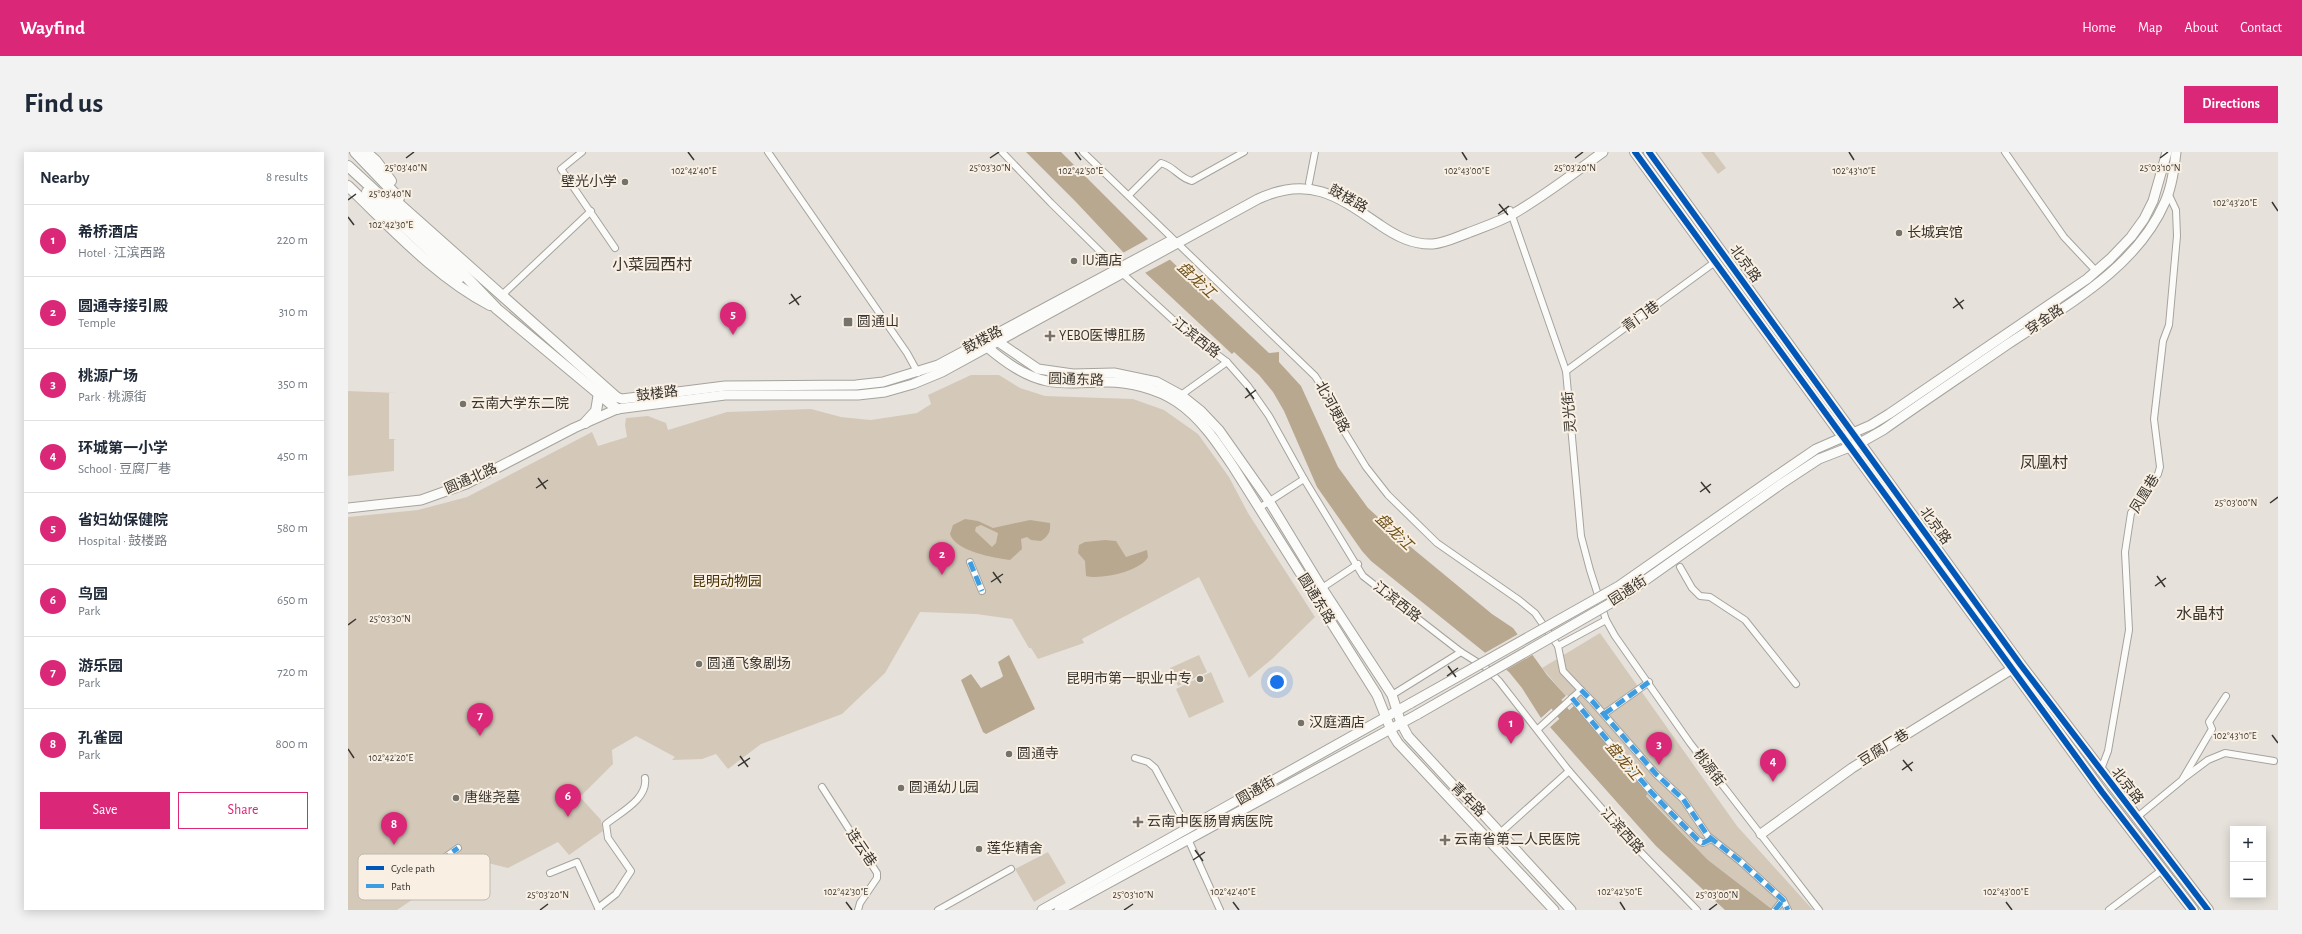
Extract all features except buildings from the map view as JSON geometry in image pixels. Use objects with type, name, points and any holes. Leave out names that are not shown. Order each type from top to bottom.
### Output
[{"type":"main road","points":[[356,152],[387,189],[423,225]]},
{"type":"main road","points":[[366,152],[376,161],[423,225]]},
{"type":"main road","name":"鼓楼路","points":[[423,225],[594,380],[616,402],[725,395],[858,395],[885,392],[929,378],[986,343],[1133,264],[1268,188],[1282,184],[1309,183],[1335,190],[1394,228],[1419,238],[1434,238],[1511,212],[1594,152]]},
{"type":"main road","name":"鼓楼路","points":[[1171,243],[1270,193],[1290,189],[1310,188],[1333,195],[1391,232],[1418,243],[1434,244],[1453,238],[1511,212],[1603,152]]},
{"type":"main road","name":"北京路","points":[[1635,152],[2102,792],[2193,910]]},
{"type":"main road","name":"北京路","points":[[1649,152],[2020,664],[2100,772],[2208,910]]},
{"type":"main road","name":"穿金路","points":[[1852,433],[1889,414],[2096,272],[2131,237],[2144,219],[2161,175],[2167,152]]},
{"type":"main road","name":"穿金路","points":[[1860,443],[1883,430],[2072,302],[2122,264],[2146,234],[2166,202],[2173,177],[2176,152]]},
{"type":"main road","points":[[348,158],[387,189]]},
{"type":"main road","points":[[348,166],[472,282],[497,309]]},
{"type":"main road","points":[[348,174],[436,257],[497,309],[600,396],[616,402]]},
{"type":"main road","points":[[2161,175],[2168,193]]},
{"type":"main road","points":[[348,186],[438,270],[473,296],[497,309]]},
{"type":"main road","name":"鼓楼路","points":[[997,342],[1120,271]]},
{"type":"main road","name":"圆通东路","points":[[986,343],[997,342],[1038,369],[1073,374],[1114,373],[1135,376],[1157,382],[1181,394],[1219,430],[1269,501],[1322,588],[1392,695],[1400,723]]},
{"type":"main road","name":"鼓楼路","points":[[616,402],[725,386],[856,385],[882,382],[918,373],[986,343]]},
{"type":"main road","name":"圆通东路","points":[[986,343],[1001,359],[1028,376],[1065,383],[1109,382],[1131,384],[1154,391],[1176,401],[1213,436],[1377,695],[1390,729]]},
{"type":"main road","points":[[585,423],[596,411],[600,396],[594,380]]},
{"type":"main road","name":"圆通北路","points":[[348,508],[421,500],[466,484],[585,423],[616,402]]},
{"type":"main road","name":"园通街","points":[[1390,729],[1623,596],[1778,481],[1816,449],[1852,433]]},
{"type":"main road","name":"园通街","points":[[1386,718],[1619,586],[1778,481],[1819,459],[1849,446],[1860,443]]},
{"type":"main road","name":"豆腐厂巷","points":[[1761,834],[1852,768],[2012,669]]},
{"type":"main road","name":"圆通街","points":[[1059,910],[1386,718]]},
{"type":"main road","name":"青年路","points":[[1400,723],[1408,736],[1571,910]]},
{"type":"main road","name":"圆通街","points":[[1042,910],[1390,729]]},
{"type":"main road","name":"青年路","points":[[1390,729],[1398,744],[1554,910]]},
{"type":"street","points":[[582,152],[561,168],[615,248]]},
{"type":"street","points":[[768,152],[907,353],[918,373]]},
{"type":"street","name":"江滨西路","points":[[1002,152],[1120,271],[1182,329],[1227,362],[1248,386],[1269,416],[1304,479],[1358,564],[1363,576],[1460,652],[1485,667],[1499,681],[1538,729],[1569,771],[1630,841],[1697,910]]},
{"type":"street","name":"北河埂路","points":[[1083,152],[1130,195],[1171,243],[1315,376],[1328,396],[1336,418],[1366,467],[1388,495],[1437,543],[1519,600],[1535,613],[1558,646]]},
{"type":"street","points":[[1130,195],[1161,163],[1171,166],[1185,179],[1192,181],[1244,152]]},
{"type":"street","points":[[1309,183],[1315,152]]},
{"type":"street","points":[[2005,152],[2064,237],[2096,272]]},
{"type":"street","name":"凤凰巷","points":[[2100,772],[2108,752],[2128,637],[2125,552],[2131,513],[2158,474],[2160,467],[2154,420],[2163,342],[2169,325],[2177,236],[2176,210],[2168,193]]},
{"type":"street","points":[[502,296],[591,212]]},
{"type":"street","name":"灵光街","points":[[1511,212],[1566,371],[1581,536],[1606,620]]},
{"type":"street","name":"青门巷","points":[[1566,371],[1715,262]]},
{"type":"street","points":[[1181,394],[1227,362]]},
{"type":"street","points":[[1259,508],[1304,479]]},
{"type":"street","points":[[970,562],[982,591]]},
{"type":"street","points":[[1322,588],[1358,564]]},
{"type":"street","points":[[1680,568],[1692,588],[1700,596],[1710,597],[1745,620],[1796,684]]},
{"type":"street","points":[[1606,620],[1558,646],[1563,671],[1604,714],[1656,774],[1683,799],[1700,826],[1711,839],[1740,861],[1782,900],[1788,910]]},
{"type":"street","name":"桃源街","points":[[1606,620],[1615,636],[1690,742],[1819,910]]},
{"type":"street","points":[[1392,695],[1460,652]]},
{"type":"street","points":[[1604,714],[1649,682]]},
{"type":"street","points":[[1538,729],[1581,690]]},
{"type":"street","points":[[2182,780],[2208,738],[2212,729],[2209,722],[2226,696]]},
{"type":"street","points":[[1572,698],[1675,817],[1698,840],[1703,843],[1711,839]]},
{"type":"street","points":[[2136,818],[2208,760],[2225,753],[2274,761]]},
{"type":"street","points":[[1135,758],[1148,762],[1155,768],[1188,834],[1220,910]]},
{"type":"street","points":[[1500,833],[1569,771]]},
{"type":"street","points":[[550,872],[577,862],[599,909],[616,894],[631,871],[608,838],[606,824],[640,798],[646,785],[646,778]]},
{"type":"street","name":"连云巷","points":[[822,787],[877,873],[877,878],[860,903],[858,910]]},
{"type":"street","points":[[450,854],[458,848]]},
{"type":"street","points":[[938,910],[1011,869]]},
{"type":"street","points":[[2109,910],[2162,870]]},
{"type":"street","points":[[1774,910],[1782,900]]},
{"type":"green space","points":[[1701,152],[1714,152],[1726,168],[1718,174]]},
{"type":"green space","name":"昆明动物园","points":[[971,375],[999,375],[1020,388],[1045,396],[1133,399],[1164,410],[1198,434],[1229,477],[1248,513],[1315,617],[1272,659],[1249,678],[1199,577],[1082,639],[1084,643],[1038,659],[1031,648],[1029,648],[1012,619],[976,614],[920,612],[885,673],[842,714],[761,744],[728,769],[716,754],[702,759],[672,760],[675,757],[636,736],[612,750],[613,764],[580,797],[601,820],[603,831],[569,855],[558,842],[508,868],[490,864],[490,854],[358,854],[358,900],[412,900],[397,910],[348,910],[348,517],[418,510],[467,497],[592,432],[598,446],[627,437],[625,425],[626,418],[648,416],[666,423],[668,430],[727,412],[811,409],[841,417],[871,420],[917,413],[931,404],[928,395]]},
{"type":"green space","points":[[348,391],[397,393],[389,393],[389,439],[396,439],[394,440],[394,471],[348,476]]},
{"type":"green space","points":[[1600,633],[1737,826],[1813,910],[1773,910],[1708,860],[1646,795],[1648,793],[1574,705],[1575,704],[1567,695],[1566,696],[1542,668]]},
{"type":"green space","points":[[1199,655],[1207,672],[1178,686],[1170,668]]},
{"type":"green space","points":[[1211,672],[1224,702],[1189,718],[1176,689]]},
{"type":"green space","points":[[1048,852],[1066,883],[1034,902],[1015,869]]},
{"type":"water","points":[[1026,152],[1061,152],[1148,239],[1269,353],[1279,352],[1279,362],[1301,386],[1338,467],[1368,508],[1412,548],[1492,614],[1513,628],[1547,675],[1566,696],[1541,718],[1522,688],[1509,672],[1371,561],[1362,551],[1317,487],[1284,411],[1273,392],[1259,375],[1234,352],[1232,354],[1123,252]]},
{"type":"water","points":[[965,519],[978,521],[993,528],[1030,520],[1050,523],[1050,529],[1046,537],[1041,541],[1031,540],[1027,537],[1021,539],[1022,549],[1010,560],[976,553],[959,545],[953,540],[950,534],[953,525]],"holes":[[[981,525],[998,533],[996,543],[992,547],[975,531],[976,527]]]},
{"type":"water","points":[[1105,540],[1116,541],[1126,557],[1147,550],[1148,557],[1144,562],[1137,566],[1120,573],[1101,577],[1086,576],[1085,561],[1078,553],[1079,545],[1085,542]]},
{"type":"water","points":[[1009,655],[1035,709],[986,734],[983,732],[961,680],[971,674],[981,688],[1001,678],[1003,676],[998,662]]},
{"type":"water","points":[[1574,705],[1648,793],[1646,796],[1708,860],[1773,910],[1725,910],[1656,846],[1550,727]]},
{"type":"pier","points":[[1150,238],[1171,259],[1143,274],[1121,254]]},
{"type":"pier","points":[[1520,633],[1534,654],[1504,671],[1483,654]]},
{"type":"pier","points":[[1567,695],[1567,698],[1541,720],[1540,719]]},
{"type":"pier","points":[[1573,704],[1576,704],[1549,728],[1549,725]]},
{"type":"waterway","name":"盘龙江","points":[[1546,690],[1575,729]]},
{"type":"marked path","points":[[970,562],[982,591]]},
{"type":"marked path","points":[[1604,714],[1649,682]]},
{"type":"marked path","points":[[1581,690],[1656,774],[1683,799],[1708,836],[1740,861],[1783,900],[1788,910]]},
{"type":"marked path","points":[[1572,698],[1652,793],[1675,817],[1698,840],[1703,843],[1711,839]]},
{"type":"marked path","points":[[450,854],[458,848]]},
{"type":"marked path","points":[[1775,910],[1783,900]]},
{"type":"cycle path","points":[[1635,152],[2102,792],[2193,910]]},
{"type":"cycle path","points":[[1649,152],[2020,664],[2208,910]]},
{"type":"place","name":"壁光小学","points":[[625,182]]},
{"type":"place","name":"长城宾馆","points":[[1899,233]]},
{"type":"place","name":"IU酒店","points":[[1074,261]]},
{"type":"place","name":"圆通山","points":[[848,322]]},
{"type":"place","name":"省妇幼保健院","points":[[733,335]]},
{"type":"place","name":"YEBO医博肛肠","points":[[1050,336]]},
{"type":"place","name":"云南大学东二院","points":[[463,404]]},
{"type":"place","name":"圆通寺接引殿","points":[[942,575]]},
{"type":"place","name":"圆通飞象剧场","points":[[699,664]]},
{"type":"place","name":"昆明市第一职业中专","points":[[1200,679]]},
{"type":"place","name":"汉庭酒店","points":[[1301,723]]},
{"type":"place","name":"游乐园","points":[[480,736]]},
{"type":"place","name":"希桥酒店","points":[[1511,744]]},
{"type":"place","name":"圆通寺","points":[[1009,754]]},
{"type":"place","name":"桃源广场","points":[[1659,765]]},
{"type":"place","name":"环城第一小学","points":[[1773,782]]},
{"type":"place","name":"圆通幼儿园","points":[[901,788]]},
{"type":"place","name":"唐继尧墓","points":[[456,798]]},
{"type":"place","name":"鸟园","points":[[568,817]]},
{"type":"place","name":"云南中医肠胃病医院","points":[[1138,822]]},
{"type":"place","name":"云南省第二人民医院","points":[[1445,840]]},
{"type":"place","name":"孔雀园","points":[[394,845]]},
{"type":"place","name":"莲华精舍","points":[[979,849]]},
{"type":"district","name":"小菜园西村","points":[[652,265]]},
{"type":"district","name":"凤凰村","points":[[2044,463]]},
{"type":"district","name":"水晶村","points":[[2200,614]]}]
